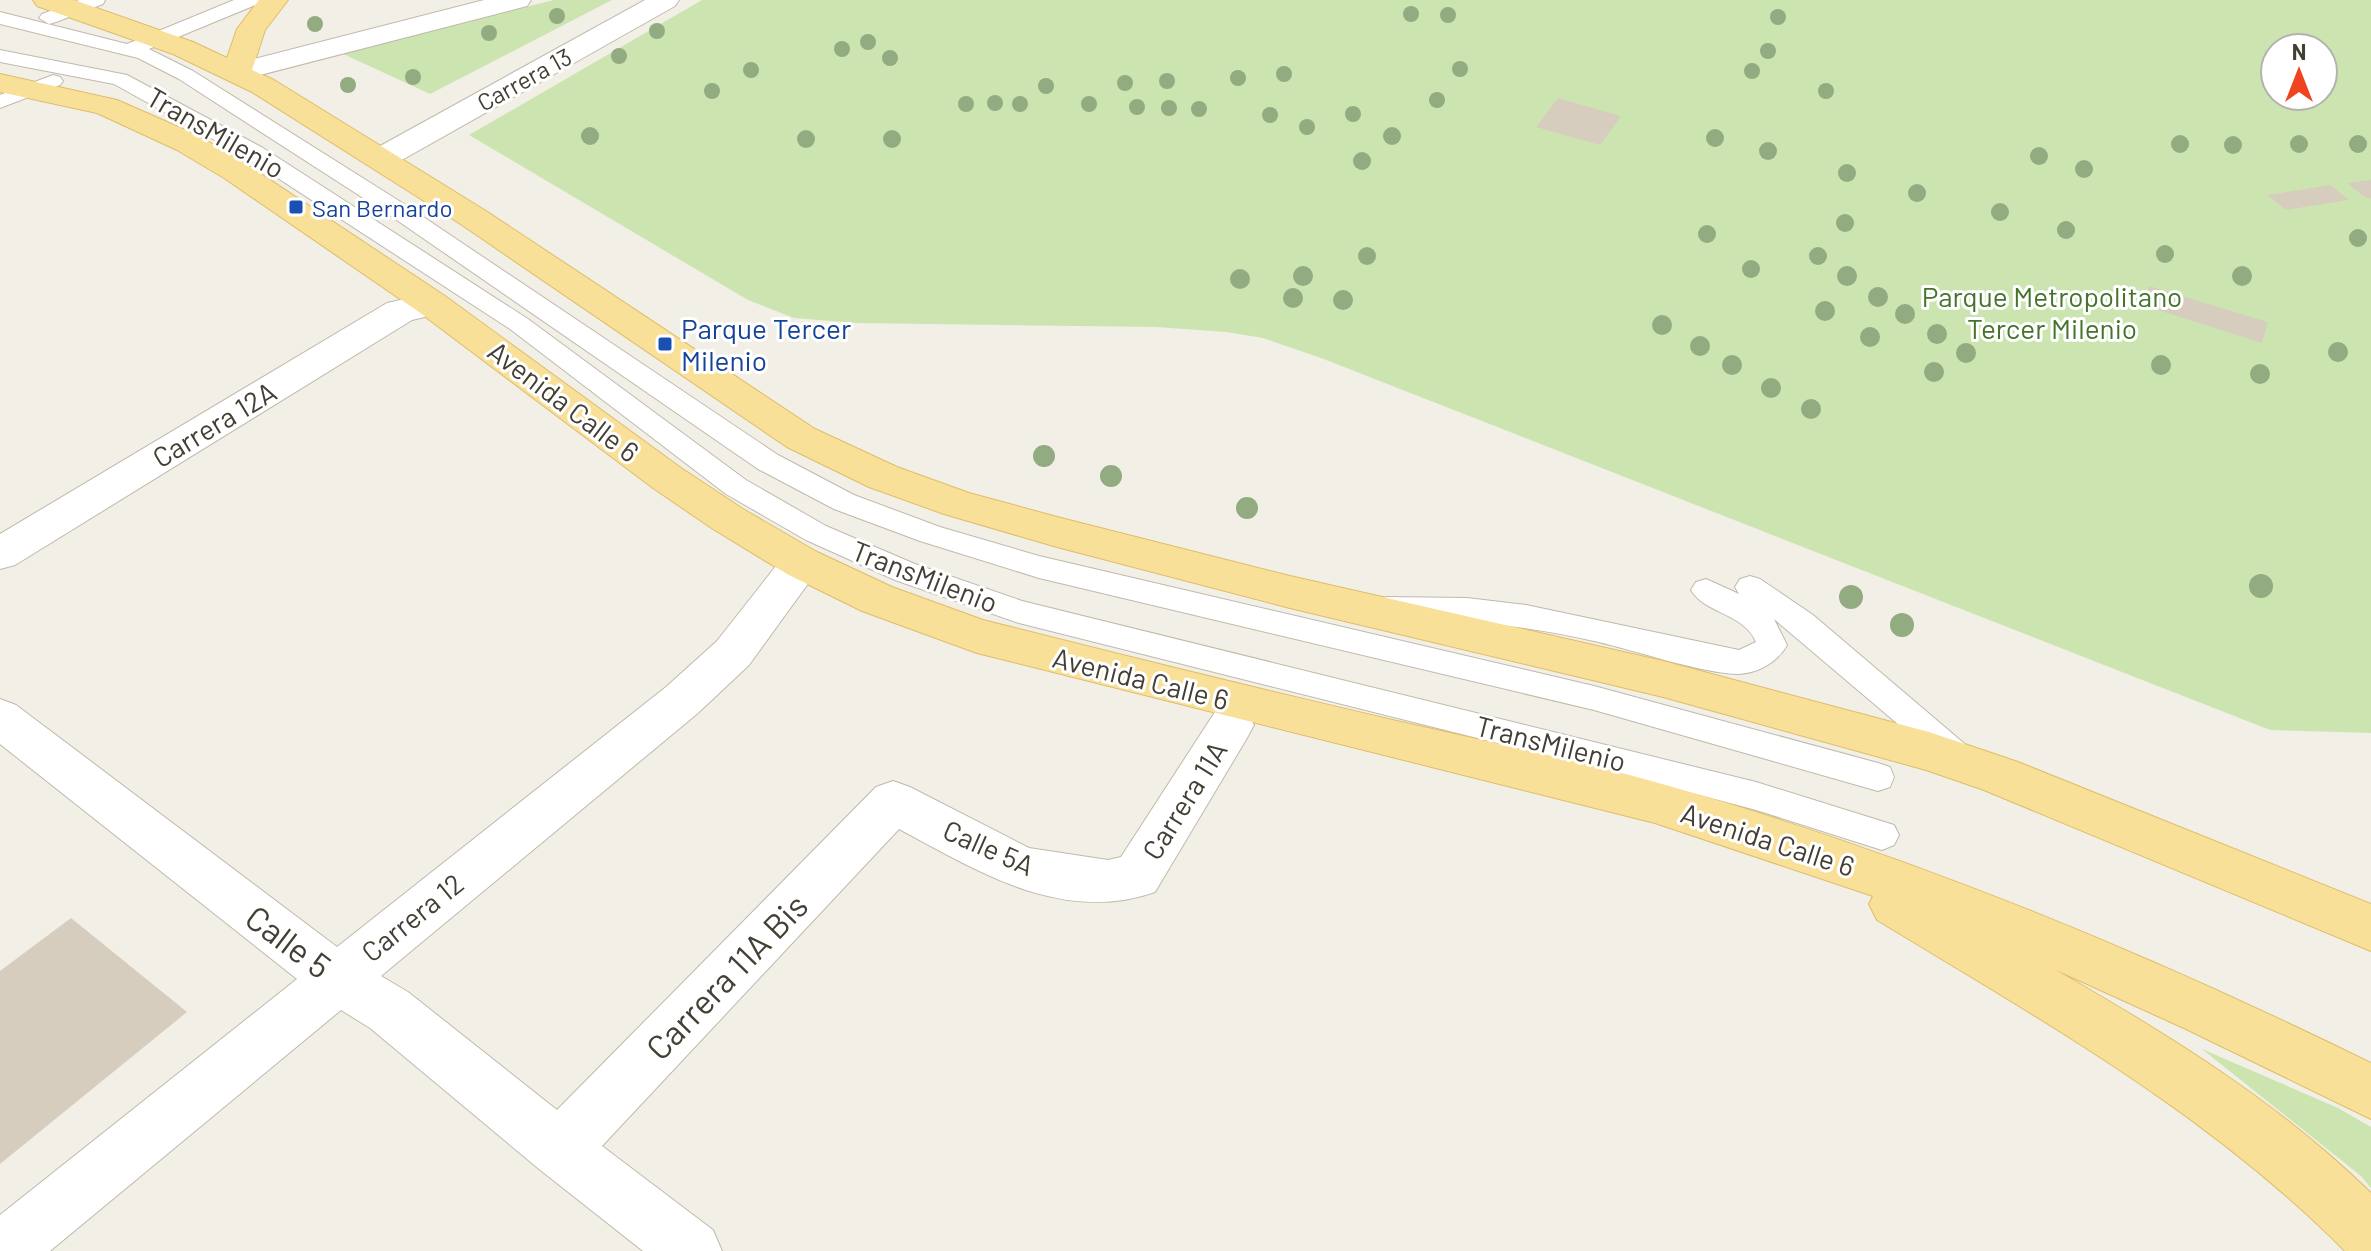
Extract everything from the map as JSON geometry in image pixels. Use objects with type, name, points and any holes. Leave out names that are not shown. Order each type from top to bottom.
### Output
[{"type":"main road","points":[[237,72],[251,29],[274,0]]},
{"type":"main road","points":[[72,3],[143,45],[237,72],[382,158],[652,335],[801,438],[883,477],[958,504],[1057,532],[1844,726],[1966,763],[2155,837],[2371,928]]},
{"type":"main road","name":"Avenida Calle 6","points":[[10,92],[106,106],[188,143],[235,171],[432,304],[667,478],[802,563],[914,615],[977,636],[1685,811],[1804,849],[1975,912],[2127,974],[2371,1092]]},
{"type":"main road","points":[[1804,849],[2196,1087],[2278,1146],[2342,1203],[2371,1235]]},
{"type":"street","points":[[237,72],[517,0]]},
{"type":"street","name":"Carrera 13","points":[[382,158],[665,0]]},
{"type":"street","name":"Carrera 12A","points":[[0,554],[400,311],[432,304]]},
{"type":"street","name":"Carrera 12","points":[[3,1251],[682,700],[733,653],[802,563]]},
{"type":"street","name":"Calle 5","points":[[0,718],[336,978],[389,1010],[559,1149],[692,1251]]},
{"type":"street","name":"Carrera 11A","points":[[1137,876],[1231,725]]},
{"type":"street","name":"Calle 5A","points":[[893,802],[1022,869],[1108,882],[1137,876]]},
{"type":"street","name":"Carrera 11A Bis","points":[[559,1149],[893,802]]},
{"type":"lane","name":"TransMilenio","points":[[10,92],[79,70],[251,0]]},
{"type":"lane","points":[[0,38],[31,26],[72,3]]},
{"type":"lane","name":"TransMilenio","points":[[0,18],[143,45],[158,59],[420,226],[768,462],[844,502],[930,534],[1039,567],[1594,698],[1878,777]]},
{"type":"lane","name":"TransMilenio","points":[[0,56],[120,79],[255,153],[519,324],[736,487],[816,533],[905,572],[1019,612],[1625,762],[1756,796],[1882,835]]},
{"type":"lane","points":[[1750,587],[1802,623],[1966,763]]},
{"type":"lane","points":[[1362,608],[1441,607],[1498,612],[1550,620],[1739,662],[1760,656],[1772,645],[1769,631],[1759,620],[1706,590]]},
{"type":"green space","points":[[554,0],[612,0],[430,94],[341,53]]},
{"type":"green space","name":"Parque Metropolitano Tercer Milenio","points":[[702,0],[2371,0],[2371,733],[2270,730],[1321,358],[1263,338],[1156,327],[857,323],[794,318],[748,300],[469,135]]},
{"type":"green space","points":[[2202,1049],[2338,1108],[2371,1127],[2371,1188],[2361,1176]]},
{"type":"building","points":[[1558,98],[1621,116],[1600,145],[1536,127]]},
{"type":"building","points":[[2371,180],[2371,198],[2366,198],[2347,183]]},
{"type":"building","points":[[2330,185],[2349,200],[2286,210],[2267,195]]},
{"type":"building","points":[[2149,286],[2268,322],[2262,343],[2142,305]]},
{"type":"building","points":[[71,918],[187,1012],[0,1164],[0,971]]},
{"type":"place","name":"San Bernardo","points":[[296,207]]},
{"type":"place","name":"Parque Tercer Milenio","points":[[665,344]]}]
